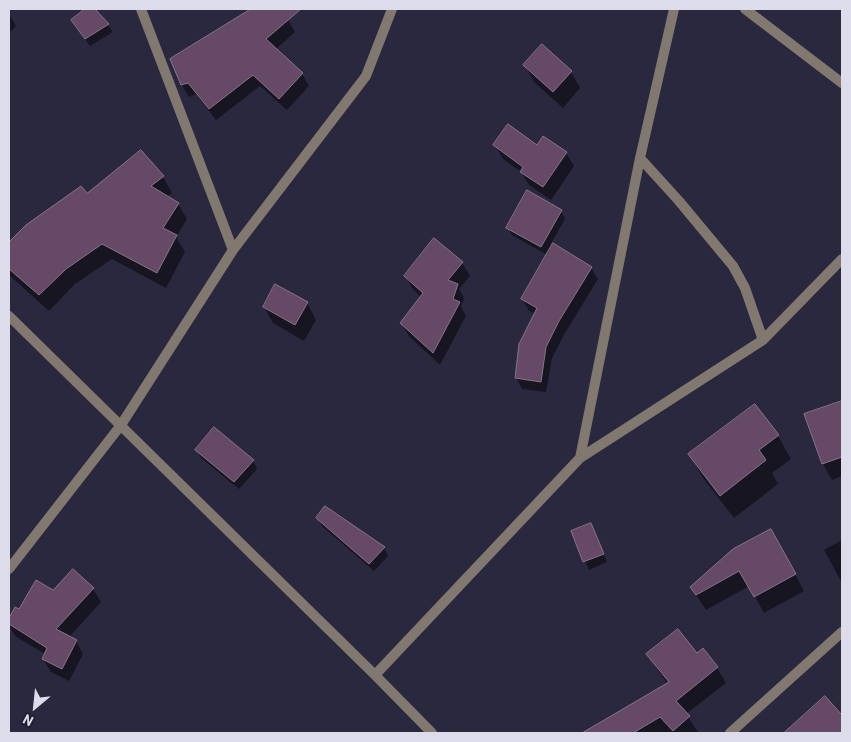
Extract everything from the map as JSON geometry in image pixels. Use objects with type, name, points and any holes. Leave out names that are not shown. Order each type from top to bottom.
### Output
[{"type":"street","points":[[142,9],[233,250]]},
{"type":"street","points":[[9,569],[121,425],[233,250],[366,76],[392,9]]},
{"type":"street","points":[[580,458],[640,158],[674,9]]},
{"type":"street","points":[[746,9],[842,83]]},
{"type":"street","points":[[640,158],[733,266],[745,288],[763,340]]},
{"type":"street","points":[[375,675],[580,458],[763,340],[842,259]]},
{"type":"street","points":[[9,316],[432,733]]},
{"type":"street","points":[[840,635],[842,647]]},
{"type":"street","points":[[730,733],[840,635]]},
{"type":"building","points":[[85,9],[95,9],[109,24],[85,39],[71,20]]},
{"type":"building","points":[[251,9],[301,9],[266,39],[303,73],[279,99],[253,75],[209,109],[188,83],[181,85],[170,59]]},
{"type":"building","points":[[542,44],[572,71],[553,92],[523,65]]},
{"type":"building","points":[[508,124],[537,145],[543,136],[567,152],[543,187],[520,172],[523,167],[493,145]]},
{"type":"building","points":[[141,150],[164,176],[151,186],[179,203],[163,228],[177,235],[157,273],[102,244],[66,269],[39,295],[9,269],[9,242],[26,225],[81,186],[87,193]]},
{"type":"building","points":[[527,190],[562,210],[541,247],[506,228]]},
{"type":"building","points":[[434,238],[463,262],[448,280],[458,284],[453,299],[460,302],[433,353],[400,323],[423,293],[404,276]]},
{"type":"building","points":[[553,243],[592,267],[559,321],[546,347],[541,382],[515,378],[519,344],[537,308],[521,299]]},
{"type":"building","points":[[275,284],[308,302],[295,325],[263,307]]},
{"type":"building","points":[[842,401],[842,457],[822,464],[804,414]]},
{"type":"building","points":[[755,404],[779,435],[759,450],[766,460],[720,496],[688,454]]},
{"type":"building","points":[[214,427],[254,460],[234,482],[195,450]]},
{"type":"building","points":[[325,506],[385,547],[369,564],[316,518]]},
{"type":"building","points":[[591,523],[604,554],[583,562],[571,531]]},
{"type":"building","points":[[771,529],[796,574],[754,597],[739,571],[696,595],[690,587],[733,549]]},
{"type":"building","points":[[73,569],[94,588],[56,629],[77,640],[62,669],[42,659],[47,648],[9,624],[9,618],[15,607],[19,609],[36,580],[53,590]]},
{"type":"building","points":[[678,629],[697,653],[703,648],[718,667],[676,701],[690,716],[673,731],[660,717],[633,733],[582,733],[669,682],[646,654]]},
{"type":"building","points":[[825,696],[842,715],[842,733],[784,733]]}]
